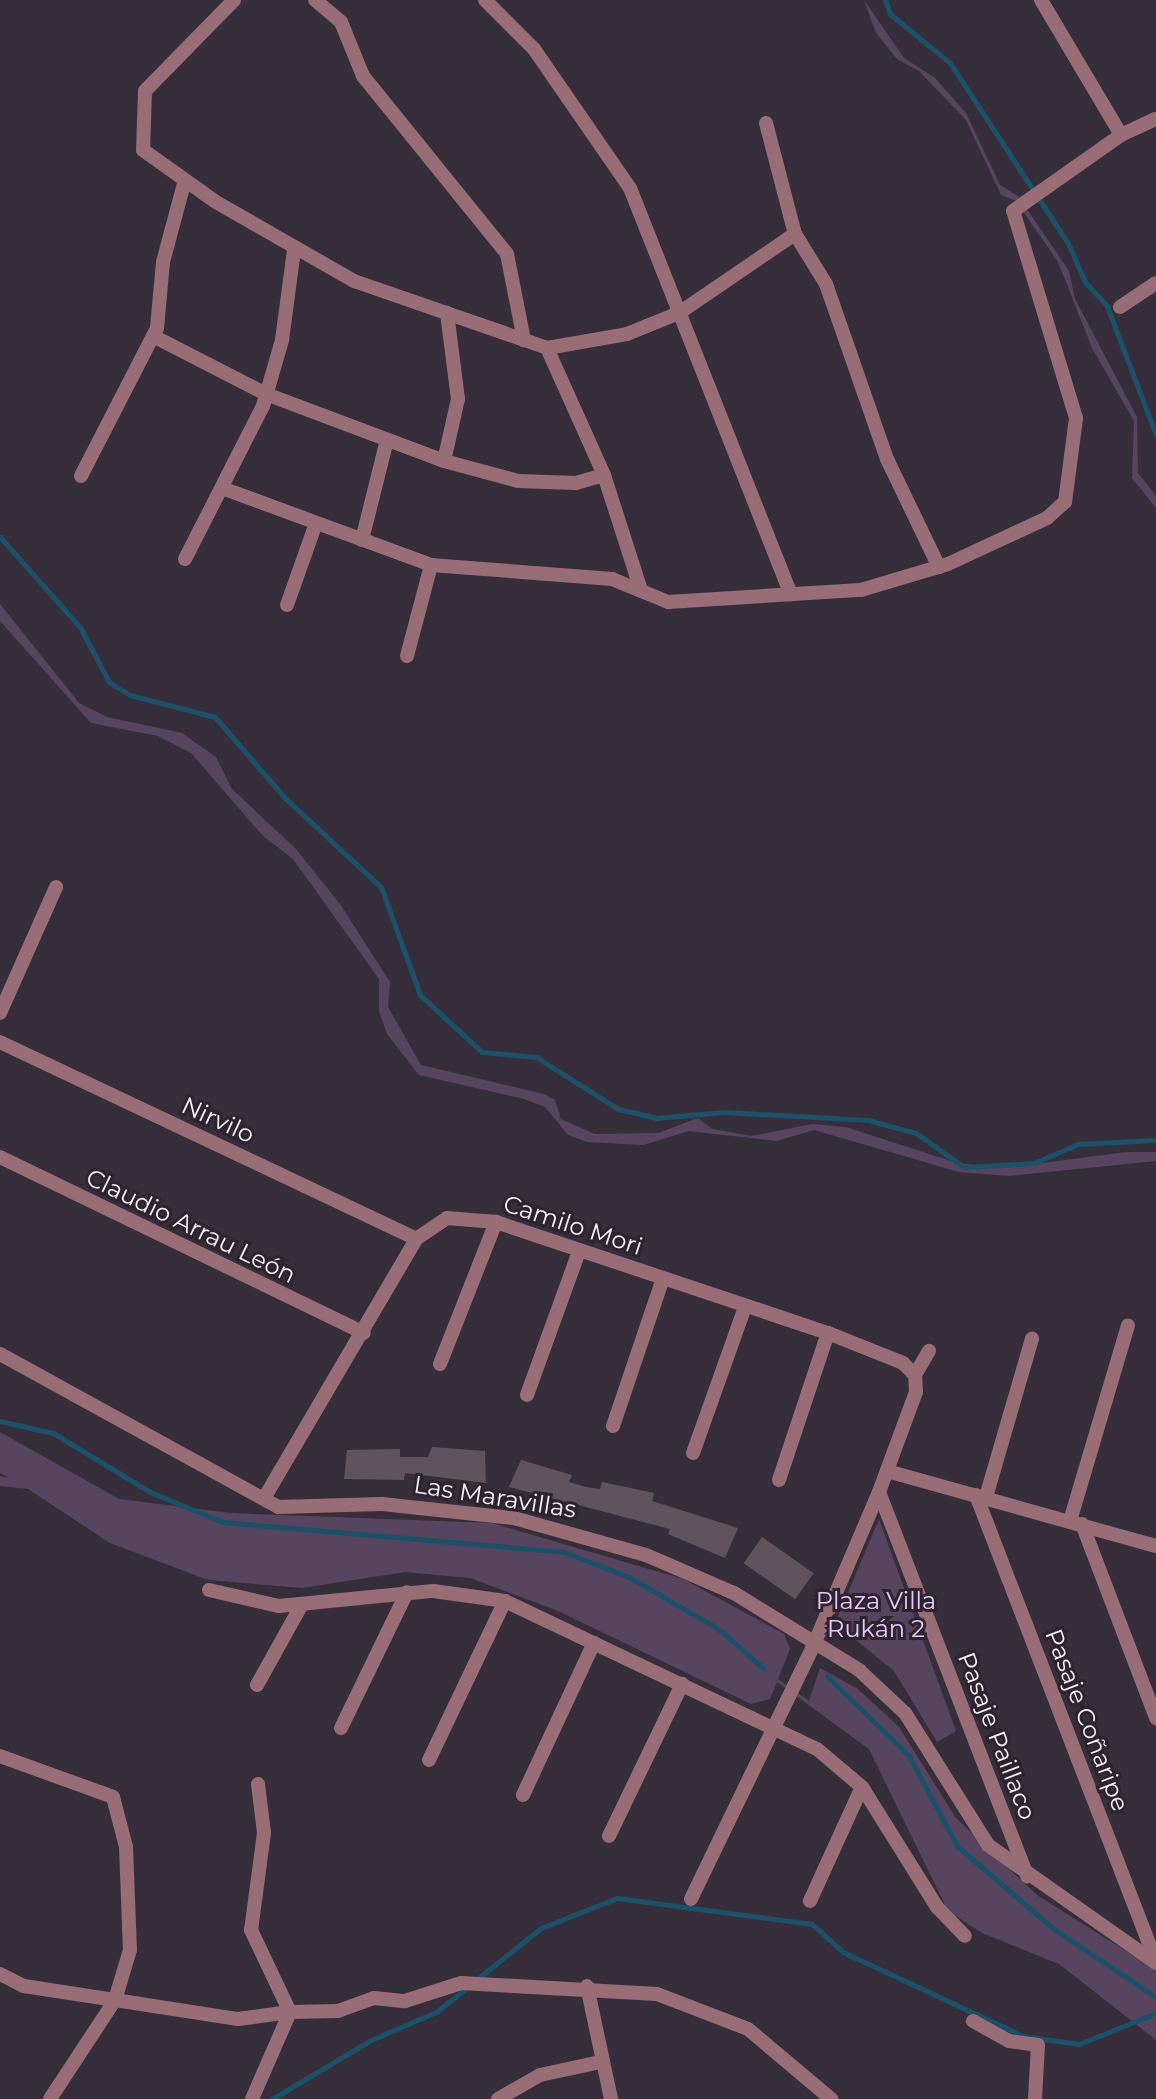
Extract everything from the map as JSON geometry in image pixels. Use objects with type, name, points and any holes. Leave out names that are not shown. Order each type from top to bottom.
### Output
[{"type":"street","points":[[234,0],[145,91],[142,150],[294,250],[354,281],[547,348],[627,334],[678,313],[795,234]]},
{"type":"street","points":[[315,0],[341,22],[363,76],[506,254],[524,340]]},
{"type":"street","points":[[485,0],[534,49],[614,158],[791,594]]},
{"type":"street","points":[[1041,0],[1121,135]]},
{"type":"street","points":[[222,488],[431,565],[611,579],[668,602],[861,590],[939,567],[1046,519],[1065,502],[1076,418],[1013,211],[1121,135],[1155,122]]},
{"type":"street","points":[[766,123],[795,234],[826,284],[887,460],[939,567]]},
{"type":"street","points":[[81,476],[153,336],[185,180]]},
{"type":"street","points":[[185,559],[266,394],[282,340],[294,250]]},
{"type":"street","points":[[1120,307],[1156,283]]},
{"type":"street","points":[[444,461],[458,399],[447,313]]},
{"type":"street","points":[[153,336],[266,394],[444,461],[518,481],[576,483],[604,475]]},
{"type":"street","points":[[547,348],[604,475],[641,590]]},
{"type":"street","points":[[362,540],[387,440]]},
{"type":"street","points":[[287,606],[316,523]]},
{"type":"street","points":[[407,656],[431,565]]},
{"type":"street","points":[[0,1013],[56,887]]},
{"type":"street","name":"Nirvilo","points":[[0,1042],[416,1239]]},
{"type":"street","name":"Claudio Arrau León","points":[[0,1157],[364,1333]]},
{"type":"street","name":"Camilo Mori","points":[[265,1495],[364,1333],[416,1239],[447,1219],[496,1222],[828,1333],[903,1363],[915,1375]]},
{"type":"street","points":[[440,1364],[496,1222]]},
{"type":"street","points":[[527,1395],[579,1251]]},
{"type":"street","points":[[613,1426],[663,1278]]},
{"type":"street","points":[[693,1452],[746,1307]]},
{"type":"street","points":[[1128,1325],[1076,1523],[1156,1718]]},
{"type":"street","points":[[779,1480],[828,1333]]},
{"type":"street","points":[[981,1496],[1031,1339]]},
{"type":"street","points":[[691,1899],[815,1643],[879,1492],[916,1392],[915,1375],[929,1351]]},
{"type":"street","name":"Las Maravillas","points":[[0,1354],[176,1455],[265,1495],[278,1507],[426,1506],[569,1531],[691,1573],[859,1670],[905,1713],[971,1825],[1028,1878],[1156,1962]]},
{"type":"street","points":[[887,1471],[1155,1544]]},
{"type":"street","name":"Pasaje Paillaco","points":[[879,1492],[1028,1878]]},
{"type":"street","name":"Pasaje Coñaripe","points":[[981,1496],[1156,1962]]},
{"type":"street","points":[[209,1590],[260,1605],[301,1606],[407,1592],[505,1601],[817,1749],[862,1787],[937,1907],[965,1936]]},
{"type":"street","points":[[341,1728],[407,1592]]},
{"type":"street","points":[[429,1760],[505,1601]]},
{"type":"street","points":[[257,1685],[301,1606]]},
{"type":"street","points":[[523,1795],[594,1643]]},
{"type":"street","points":[[609,1836],[682,1684]]},
{"type":"street","points":[[0,1756],[113,1797],[126,1847],[130,1950],[115,2000],[50,2099]]},
{"type":"street","points":[[253,2099],[290,2012],[251,1930],[264,1832],[258,1784]]},
{"type":"street","points":[[810,1901],[862,1787]]},
{"type":"street","points":[[1,1976],[24,1986],[238,2020],[290,2012],[338,2011],[374,1998],[405,2001],[461,1983],[587,1986],[657,1994],[748,2029],[831,2099]]},
{"type":"street","points":[[587,1986],[600,2062],[611,2099]]},
{"type":"street","points":[[973,2021],[1009,2041],[1038,2045],[1035,2099]]},
{"type":"street","points":[[498,2099],[540,2075],[600,2062]]},
{"type":"green space","points":[[864,0],[904,58],[935,78],[966,113],[1000,185],[1018,196],[1069,271],[1075,299],[1137,417],[1138,473],[1156,496],[1156,508],[1132,478],[1134,421],[1092,348],[1058,262],[1016,201],[1001,195],[966,120],[919,71],[897,59],[876,33]]},
{"type":"green space","points":[[0,604],[79,703],[107,717],[182,733],[216,757],[232,789],[296,849],[340,904],[390,982],[388,1007],[421,1065],[544,1094],[555,1100],[561,1119],[595,1134],[658,1133],[698,1118],[712,1129],[752,1136],[812,1124],[846,1127],[957,1163],[1004,1168],[1126,1152],[1156,1152],[1156,1161],[1009,1176],[959,1172],[814,1130],[777,1141],[689,1131],[643,1145],[587,1142],[568,1135],[545,1107],[524,1099],[419,1075],[387,1034],[379,1011],[379,979],[293,859],[263,836],[191,753],[158,736],[91,723],[0,621]]},
{"type":"green space","points":[[0,1432],[119,1499],[231,1513],[492,1523],[683,1579],[784,1634],[790,1649],[778,1679],[809,1701],[820,1668],[858,1689],[899,1727],[956,1818],[1037,1895],[1156,1970],[1156,2040],[1059,1964],[982,1933],[948,1911],[869,1749],[777,1682],[770,1699],[751,1704],[558,1611],[470,1578],[405,1572],[302,1588],[208,1580],[110,1543],[28,1489],[0,1486],[0,1476],[9,1478],[0,1473]]},
{"type":"green space","name":"Plaza Villa Rukán 2","points":[[879,1519],[956,1731],[937,1742],[894,1671],[835,1623]]},
{"type":"building","points":[[432,1447],[485,1451],[486,1483],[405,1473],[404,1480],[344,1479],[347,1450],[400,1449],[400,1457],[428,1457]]},
{"type":"building","points":[[521,1460],[572,1475],[569,1482],[586,1487],[600,1489],[602,1482],[654,1493],[652,1501],[738,1528],[725,1558],[668,1534],[670,1529],[509,1487]]},
{"type":"building","points":[[762,1537],[814,1573],[795,1599],[744,1563]]},
{"type":"waterway","points":[[885,0],[890,14],[950,63],[1068,243],[1085,282],[1107,306],[1156,435]]},
{"type":"waterway","points":[[0,537],[80,627],[109,682],[130,695],[215,717],[284,797],[381,887],[420,995],[482,1052],[536,1057],[618,1109],[657,1118],[724,1112],[868,1120],[916,1133],[964,1167],[1034,1163],[1078,1144],[1156,1140]]},
{"type":"waterway","points":[[0,1421],[53,1433],[150,1492],[223,1522],[564,1552],[629,1577],[720,1630],[763,1668]]},
{"type":"waterway","points":[[827,1676],[909,1756],[957,1846],[1055,1930],[1156,1997]]},
{"type":"waterway","points":[[476,1980],[541,1928],[617,1898],[812,1924],[843,1952],[1023,2036],[1079,2044],[1156,2013]]},
{"type":"waterway","points":[[272,2099],[371,2040],[436,2012],[469,1986]]}]
